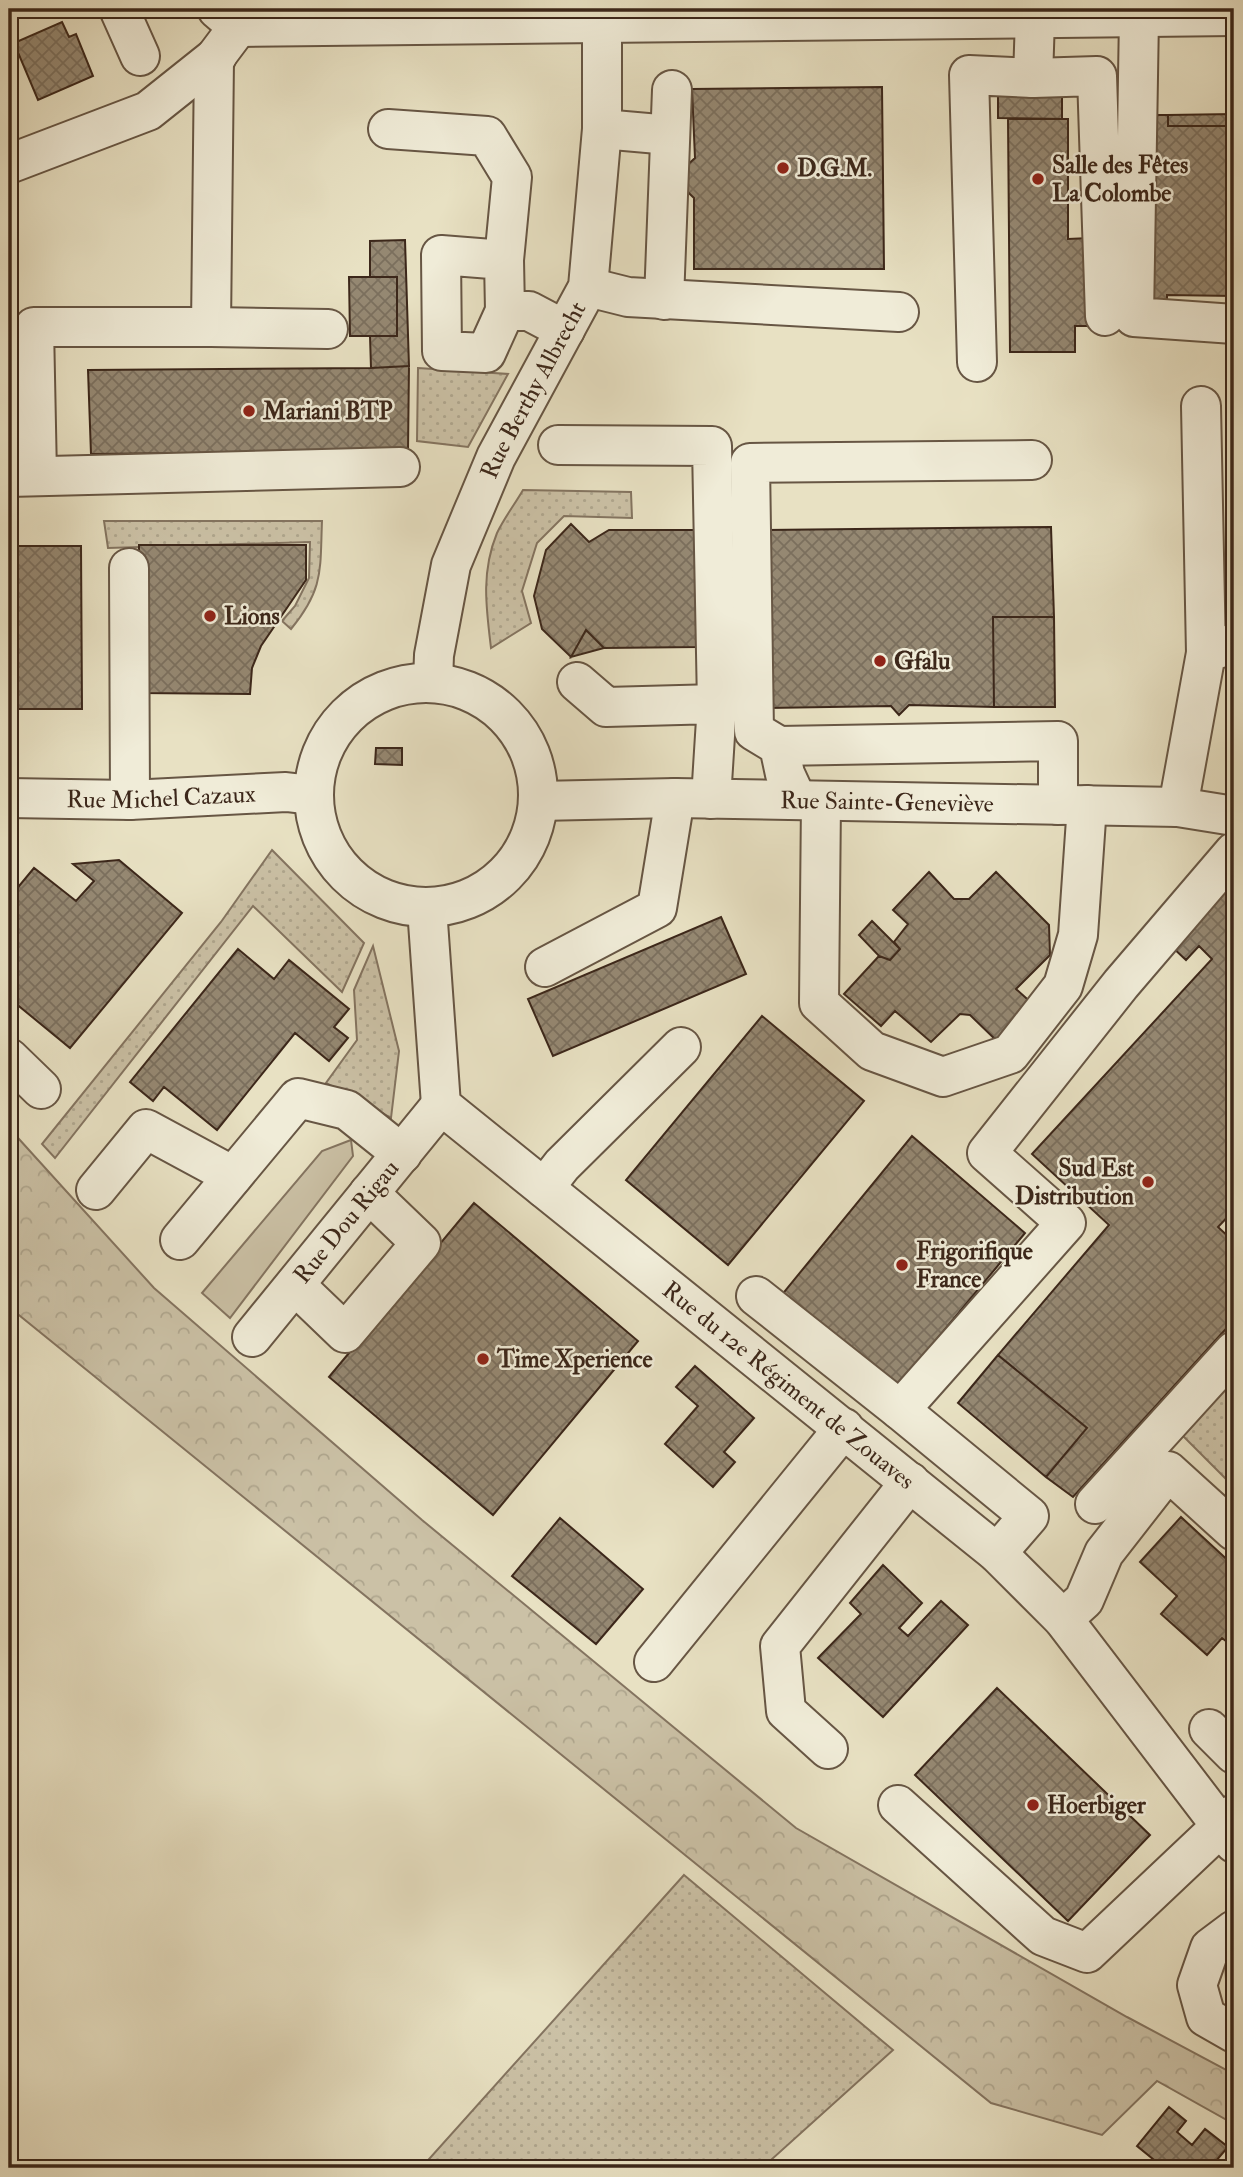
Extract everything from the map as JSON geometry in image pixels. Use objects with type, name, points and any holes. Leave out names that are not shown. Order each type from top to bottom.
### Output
[{"type":"street","points":[[119,9],[140,56]]},
{"type":"street","points":[[1023,15],[1034,78]]},
{"type":"street","points":[[9,164],[148,111],[224,30],[602,16],[1234,16]]},
{"type":"street","name":"Rue Berthy Albrecht","points":[[433,682],[434,655],[451,565],[496,457],[588,287],[602,129],[602,16]]},
{"type":"street","points":[[1139,17],[1134,317],[1234,324]]},
{"type":"street","points":[[212,327],[214,59],[224,30]]},
{"type":"street","points":[[977,362],[969,75],[1034,78],[1097,76],[1105,316]]},
{"type":"street","points":[[664,300],[672,90]]},
{"type":"street","points":[[388,129],[487,135],[512,177],[504,260],[505,311],[486,353],[442,351],[441,255],[504,260]]},
{"type":"street","points":[[602,129],[670,135]]},
{"type":"street","points":[[588,287],[628,297],[664,300],[899,312]]},
{"type":"street","points":[[505,311],[529,312],[565,330]]},
{"type":"street","points":[[328,329],[34,327],[23,476],[400,467]]},
{"type":"street","points":[[1178,807],[1220,648],[1201,406]]},
{"type":"street","points":[[545,967],[657,908],[693,799],[717,704],[712,446],[558,445]]},
{"type":"street","points":[[779,746],[785,774],[809,801],[819,1003],[872,1051],[943,1077],[1010,1054],[1063,986],[1078,935],[1073,805],[1058,741],[779,746],[754,731],[750,463],[1032,460]]},
{"type":"street","points":[[129,568],[130,800]]},
{"type":"street","points":[[433,682],[467,690],[497,708],[521,734],[535,766],[539,800],[532,834],[516,864],[491,888],[461,903],[427,908],[392,903],[360,887],[334,862],[318,831],[312,795],[318,759],[335,726],[353,709],[362,701],[396,685],[433,682]]},
{"type":"street","points":[[577,682],[607,707],[717,704]]},
{"type":"street","name":"Rue Michel Cazaux","points":[[9,799],[130,800],[286,792],[312,795]]},
{"type":"street","name":"Rue Sainte-Geneviève","points":[[539,800],[693,799],[1178,807],[1234,816]]},
{"type":"street","points":[[900,1410],[1066,1223],[988,1153],[1121,984],[1234,852]]},
{"type":"street","points":[[427,908],[441,1105]]},
{"type":"street","points":[[544,1188],[562,1165],[681,1047]]},
{"type":"street","points":[[9,1058],[41,1089]]},
{"type":"street","points":[[180,1240],[298,1098],[347,1110],[401,1154]]},
{"type":"street","name":"Rue Dou Rigau","points":[[252,1337],[441,1105]]},
{"type":"street","name":"Rue du 12e Régiment de Zouaves","points":[[441,1105],[997,1553],[1063,1619],[1230,1828]]},
{"type":"street","points":[[96,1190],[146,1129],[233,1176]]},
{"type":"street","points":[[295,1285],[345,1333],[421,1243],[369,1194]]},
{"type":"street","points":[[757,1296],[1029,1516],[997,1553]]},
{"type":"street","points":[[1095,1504],[1234,1351]]},
{"type":"street","points":[[654,1662],[844,1428]]},
{"type":"street","points":[[1063,1619],[1084,1600],[1104,1553],[1168,1471],[1234,1531]]},
{"type":"street","points":[[828,1749],[786,1712],[780,1646],[910,1482]]},
{"type":"street","points":[[898,1805],[1043,1936],[1087,1953],[1230,1828]]},
{"type":"street","points":[[1234,1930],[1210,1948],[1197,1985],[1206,2017],[1234,2033]]},
{"type":"green space","points":[[418,368],[508,374],[468,447],[417,441]]},
{"type":"green space","points":[[523,490],[631,492],[632,518],[564,516],[537,543],[522,591],[531,623],[491,648],[486,604],[492,547],[497,533]]},
{"type":"green space","points":[[104,521],[322,521],[320,566],[315,590],[291,629],[282,621],[295,606],[309,578],[310,542],[108,548]]},
{"type":"green space","points":[[272,850],[364,943],[342,992],[253,906],[55,1158],[42,1144],[221,922]]},
{"type":"green space","points":[[373,946],[399,1051],[391,1118],[326,1083],[357,1040],[354,990]]},
{"type":"green space","points":[[9,1128],[154,1288],[422,1520],[796,1828],[1127,2017],[1234,2074],[1234,2124],[1157,2081],[1102,2135],[991,2103],[9,1307]]},
{"type":"green space","points":[[351,1140],[353,1156],[230,1318],[202,1293],[322,1151]]},
{"type":"green space","points":[[1234,1375],[1234,1487],[1180,1433]]},
{"type":"green space","points":[[684,1875],[893,2050],[762,2168],[421,2168]]},
{"type":"building","points":[[62,22],[69,37],[76,34],[93,76],[38,100],[14,43]]},
{"type":"building","name":"D.G.M.","points":[[882,87],[884,269],[694,269],[694,198],[673,178],[695,158],[692,89]]},
{"type":"building","points":[[998,88],[1062,89],[1062,119],[998,118]]},
{"type":"building","points":[[1234,114],[1234,126],[1168,126],[1168,115]]},
{"type":"building","points":[[1147,115],[1168,115],[1168,126],[1234,126],[1234,296],[1167,295],[1167,300],[1151,300]]},
{"type":"building","name":"Salle des Fêtes La Colombe","points":[[1008,119],[1068,119],[1068,239],[1089,238],[1089,326],[1075,326],[1075,352],[1010,352]]},
{"type":"building","points":[[405,240],[409,366],[371,368],[370,336],[397,336],[397,277],[370,277],[370,241]]},
{"type":"building","points":[[349,277],[397,277],[397,336],[350,336]]},
{"type":"building","name":"Mariani BTP","points":[[409,366],[408,451],[91,454],[88,370]]},
{"type":"building","points":[[571,524],[589,542],[609,530],[695,530],[697,647],[604,648],[586,630],[571,657],[542,629],[534,596],[546,550]]},
{"type":"building","name":"Gfalu","points":[[1051,527],[1054,617],[993,617],[994,707],[909,705],[899,715],[891,706],[768,708],[766,530]]},
{"type":"building","name":"Lions","points":[[139,545],[306,545],[306,580],[261,646],[252,668],[250,694],[139,693]]},
{"type":"building","points":[[9,546],[81,546],[82,709],[9,709]]},
{"type":"building","points":[[993,617],[1054,617],[1055,707],[994,707]]},
{"type":"building","points":[[586,630],[604,648],[571,657]]},
{"type":"building","points":[[376,748],[402,748],[402,765],[375,764]]},
{"type":"building","points":[[119,860],[182,913],[70,1048],[9,998],[9,898],[34,868],[76,901],[94,881],[73,864]]},
{"type":"building","points":[[929,872],[954,899],[969,899],[996,872],[1049,925],[1050,955],[1016,989],[1035,1006],[999,1043],[970,1015],[960,1014],[931,1042],[895,1011],[881,1026],[844,994],[879,956],[890,960],[900,949],[894,942],[908,924],[893,910]]},
{"type":"building","name":"Sud Est Distribution","points":[[1228,883],[1234,885],[1234,1210],[1218,1227],[1234,1242],[1234,1320],[1073,1497],[1046,1477],[1087,1428],[998,1355],[1109,1225],[1032,1154],[1212,959],[1199,946],[1186,960],[1170,945]]},
{"type":"building","points":[[721,917],[746,974],[553,1056],[528,999]]},
{"type":"building","points":[[872,921],[900,949],[890,960],[879,956],[859,935]]},
{"type":"building","points":[[238,949],[274,979],[289,960],[349,1009],[334,1027],[348,1038],[329,1061],[295,1033],[217,1130],[164,1087],[153,1101],[130,1082]]},
{"type":"building","points":[[762,1016],[864,1101],[728,1265],[626,1180]]},
{"type":"building","name":"Frigorifique France","points":[[912,1136],[1025,1233],[893,1392],[780,1297]]},
{"type":"building","name":"Time Xperience","points":[[474,1203],[638,1341],[493,1515],[329,1377]]},
{"type":"building","points":[[998,1355],[1087,1428],[1046,1477],[958,1403]]},
{"type":"building","points":[[695,1366],[754,1418],[724,1452],[735,1462],[713,1487],[665,1444],[698,1406],[676,1387]]},
{"type":"building","points":[[1181,1517],[1234,1566],[1234,1641],[1231,1645],[1222,1638],[1207,1655],[1161,1614],[1177,1596],[1140,1562]]},
{"type":"building","points":[[560,1518],[643,1589],[596,1644],[512,1576]]},
{"type":"building","points":[[883,1565],[922,1603],[899,1628],[908,1636],[941,1601],[968,1625],[883,1717],[818,1658],[861,1614],[850,1603]]},
{"type":"building","name":"Hoerbiger","points":[[997,1688],[1150,1835],[1068,1921],[915,1775]]},
{"type":"building","points":[[1225,1949],[1234,1950],[1234,2003],[1233,1979],[1226,1979]]},
{"type":"building","points":[[1169,2107],[1186,2121],[1177,2132],[1192,2145],[1205,2129],[1228,2147],[1215,2162],[1222,2168],[1164,2168],[1137,2146]]},
{"type":"place","name":"D.G.M.","points":[[783,168]]},
{"type":"place","name":"Salle des Fêtes La Colombe","points":[[1038,179]]},
{"type":"place","name":"Mariani BTP","points":[[249,411]]},
{"type":"place","name":"Lions","points":[[210,616]]},
{"type":"place","name":"Gfalu","points":[[880,661]]},
{"type":"place","name":"Sud Est Distribution","points":[[1148,1182]]},
{"type":"place","name":"Frigorifique France","points":[[902,1265]]},
{"type":"place","name":"Time Xperience","points":[[483,1359]]},
{"type":"place","name":"Hoerbiger","points":[[1033,1805]]}]
